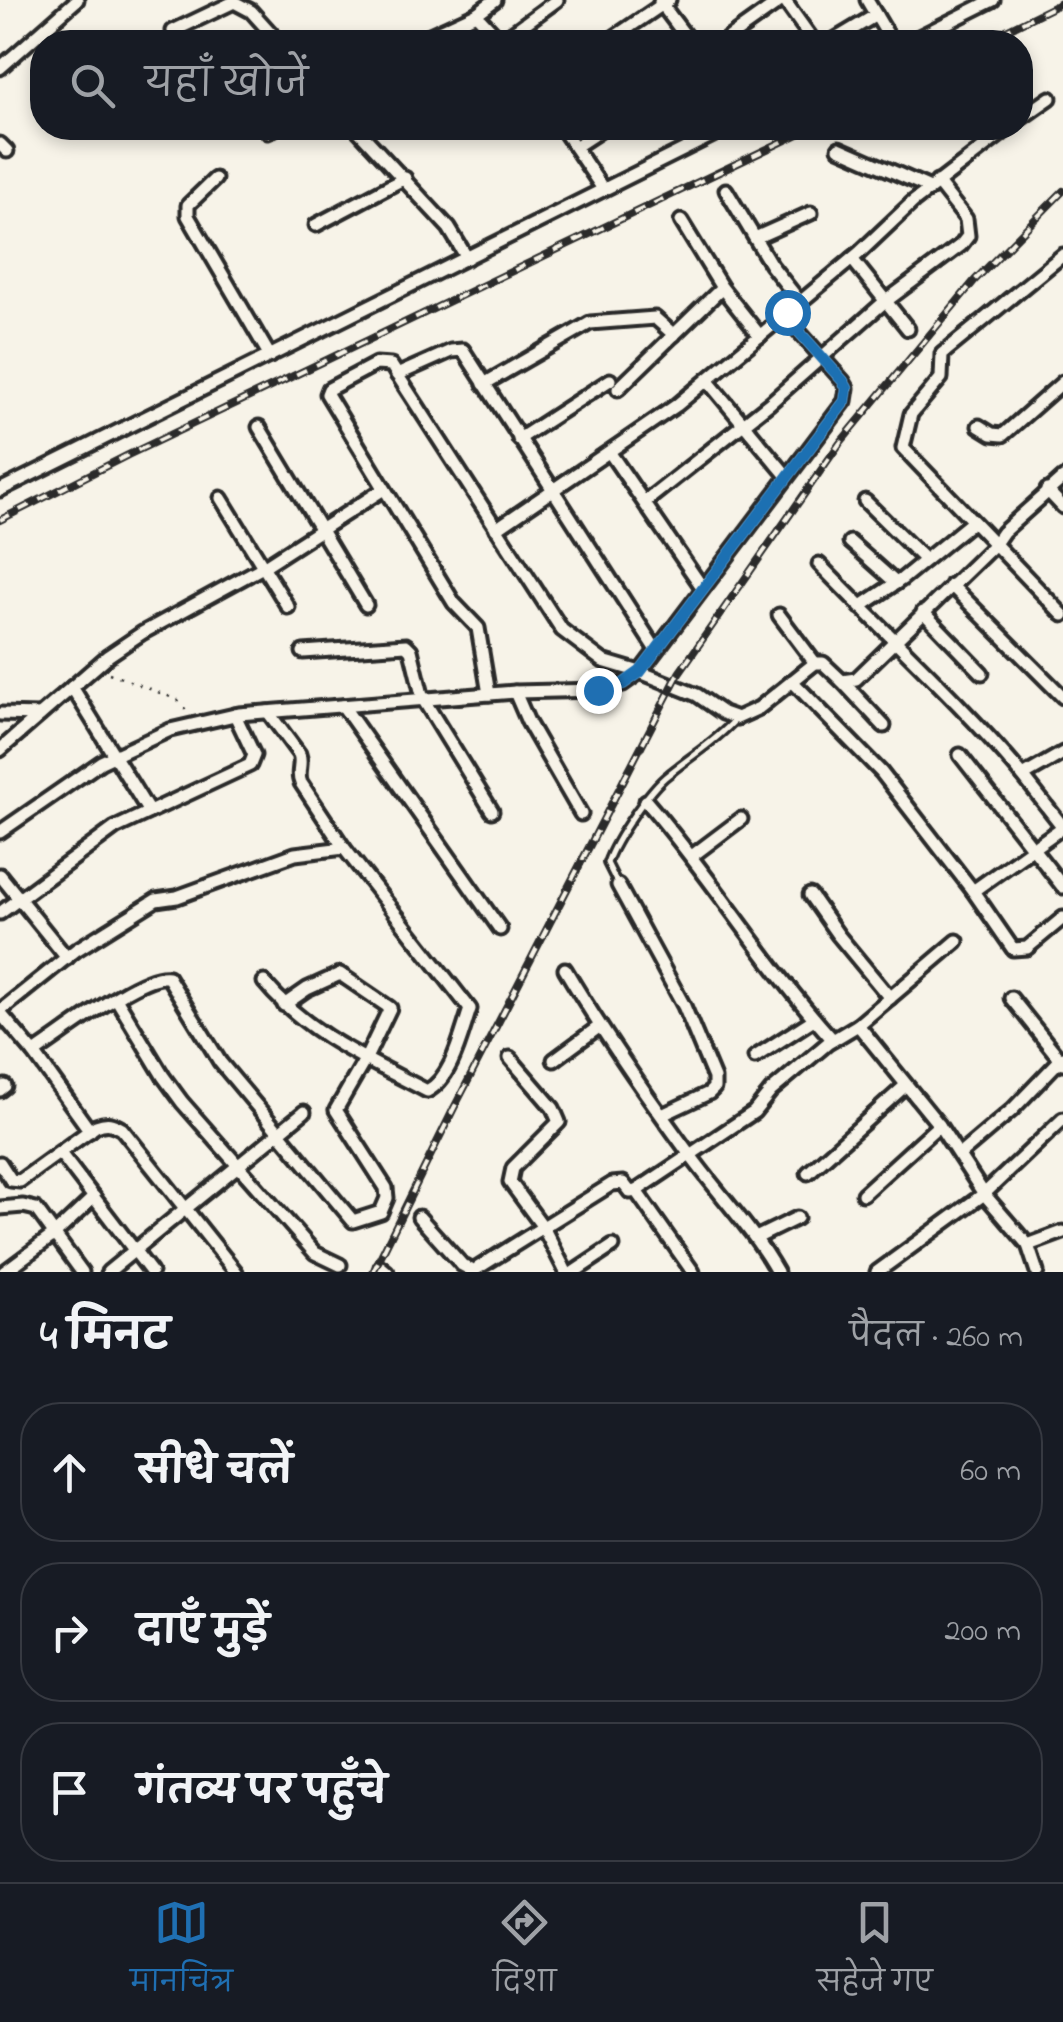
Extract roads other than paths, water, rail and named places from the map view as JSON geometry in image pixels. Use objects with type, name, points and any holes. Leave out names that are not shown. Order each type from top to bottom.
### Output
[{"type":"street","points":[[43,30],[77,0]]},
{"type":"street","points":[[441,30],[476,14],[494,0]]},
{"type":"street","points":[[518,30],[557,0]]},
{"type":"street","points":[[740,30],[783,0],[805,30]]},
{"type":"street","points":[[866,0],[885,30]]},
{"type":"street","points":[[934,30],[993,0]]},
{"type":"street","points":[[175,30],[234,2],[251,11],[268,30]]},
{"type":"street","points":[[624,30],[664,2],[682,30]]},
{"type":"street","points":[[476,14],[491,30]]},
{"type":"street","points":[[851,30],[876,15]]},
{"type":"street","points":[[0,68],[30,42]]},
{"type":"street","points":[[1033,110],[1050,98]]},
{"type":"street","points":[[368,140],[448,228],[468,258]]},
{"type":"street","points":[[570,140],[603,189]]},
{"type":"street","points":[[575,147],[586,140]]},
{"type":"street","points":[[0,490],[703,140]]},
{"type":"street","points":[[496,529],[610,453],[707,380],[852,259],[933,185],[993,140]]},
{"type":"street","points":[[645,502],[692,468],[884,302],[968,236],[966,218],[933,185],[839,148]]},
{"type":"street","points":[[316,224],[405,178]]},
{"type":"street","points":[[216,179],[188,205],[188,216],[270,356]]},
{"type":"street","points":[[726,190],[754,238],[800,302]]},
{"type":"street","points":[[754,238],[811,213]]},
{"type":"street","points":[[681,221],[722,288],[760,336]]},
{"type":"street","points":[[1063,256],[942,354],[941,378],[911,414],[903,448],[1063,614]]},
{"type":"street","points":[[852,259],[908,329]]},
{"type":"street","points":[[519,440],[614,384],[674,335],[722,288]]},
{"type":"street","points":[[0,832],[101,762],[170,730],[235,715],[609,688],[629,681],[640,672],[847,395],[843,381],[784,315]]},
{"type":"street","points":[[484,384],[590,323],[655,318],[674,335]]},
{"type":"street","points":[[397,375],[457,349],[463,350],[656,650]]},
{"type":"street","points":[[489,694],[478,628],[454,603],[328,390],[381,363],[390,365],[397,375],[562,630],[602,661],[697,695],[724,714],[737,718],[758,708],[815,663],[822,663],[884,726]]},
{"type":"street","points":[[707,380],[787,476]]},
{"type":"street","points":[[979,426],[1003,435],[1063,382]]},
{"type":"street","points":[[260,427],[366,605]]},
{"type":"street","points":[[610,453],[702,587]]},
{"type":"street","points":[[842,681],[856,679],[994,545],[1002,532],[1063,478]]},
{"type":"street","points":[[0,750],[95,667],[142,632],[263,566],[384,488]]},
{"type":"street","points":[[1046,490],[1063,506]]},
{"type":"street","points":[[221,498],[288,607]]},
{"type":"street","points":[[865,501],[925,560]]},
{"type":"street","points":[[860,607],[972,522]]},
{"type":"street","points":[[850,542],[896,583]]},
{"type":"street","points":[[819,564],[957,702],[1063,827],[973,891]]},
{"type":"street","points":[[951,586],[1063,696]]},
{"type":"street","points":[[922,612],[982,673]]},
{"type":"street","points":[[780,615],[815,663]]},
{"type":"street","points":[[304,652],[406,645],[422,699],[492,810]]},
{"type":"street","points":[[792,682],[880,772],[1013,949],[1027,948],[1063,918]]},
{"type":"street","points":[[72,687],[149,812]]},
{"type":"street","points":[[515,692],[581,814]]},
{"type":"street","points":[[343,706],[500,929]]},
{"type":"street","points":[[264,982],[318,1034],[427,1092],[433,1090],[448,1067],[470,1009],[344,848],[298,778],[299,754],[268,712]]},
{"type":"street","points":[[0,714],[40,716]]},
{"type":"street","points":[[0,913],[115,828],[250,765],[254,755],[235,715]]},
{"type":"street","points":[[1023,776],[1063,753]]},
{"type":"street","points":[[960,755],[1063,887]]},
{"type":"street","points":[[646,800],[833,1040]]},
{"type":"street","points":[[692,856],[742,819]]},
{"type":"street","points":[[90,1131],[0,1012],[67,958],[156,900],[177,897],[295,854],[344,848]]},
{"type":"street","points":[[0,874],[67,958]]},
{"type":"street","points":[[618,885],[684,1006],[714,1078],[714,1088],[709,1092],[662,1115]]},
{"type":"street","points":[[810,895],[890,998]]},
{"type":"street","points":[[418,1217],[462,1266],[472,1271],[612,1184],[622,1183],[630,1192],[636,1190],[754,1112],[771,1092],[957,941]]},
{"type":"street","points":[[565,969],[689,1155],[758,1237],[777,1272]]},
{"type":"street","points":[[34,1053],[116,998],[162,975],[172,980],[220,1062],[353,1221],[381,1212],[387,1198],[386,1188],[336,1110],[390,1008],[348,977],[336,975],[284,1005]]},
{"type":"street","points":[[116,998],[162,1076],[316,1253],[340,1265]]},
{"type":"street","points":[[958,1155],[1012,1110],[1062,1060],[1011,998]]},
{"type":"street","points":[[755,1057],[814,1019]]},
{"type":"street","points":[[858,1025],[939,1125],[984,1194],[1028,1245],[1038,1272]]},
{"type":"street","points":[[554,1060],[600,1026]]},
{"type":"street","points":[[510,1058],[553,1108],[559,1122],[510,1176],[512,1188],[542,1227],[566,1272]]},
{"type":"street","points":[[808,1173],[906,1086]]},
{"type":"street","points":[[108,1272],[304,1112]]},
{"type":"street","points":[[877,1272],[984,1194],[1063,1119]]},
{"type":"street","points":[[0,1163],[12,1180],[20,1182],[106,1122],[122,1128],[236,1272]]},
{"type":"street","points":[[863,1194],[939,1125]]},
{"type":"street","points":[[60,1153],[151,1272]]},
{"type":"street","points":[[636,1190],[693,1272]]},
{"type":"street","points":[[4,1272],[55,1234],[94,1197]]},
{"type":"street","points":[[0,1208],[36,1209],[82,1272]]},
{"type":"street","points":[[758,1237],[797,1218]]},
{"type":"street","points":[[1028,1245],[1063,1232]]},
{"type":"street","points":[[574,1272],[613,1246]]},
{"type":"lane","points":[[618,885],[608,864],[611,853],[646,800],[666,776],[712,745],[737,718]]},
{"type":"railway","points":[[1006,30],[1063,2]]},
{"type":"railway","points":[[0,520],[786,140]]},
{"type":"railway","points":[[373,1272],[679,673],[840,443],[975,280],[1063,191]]}]
